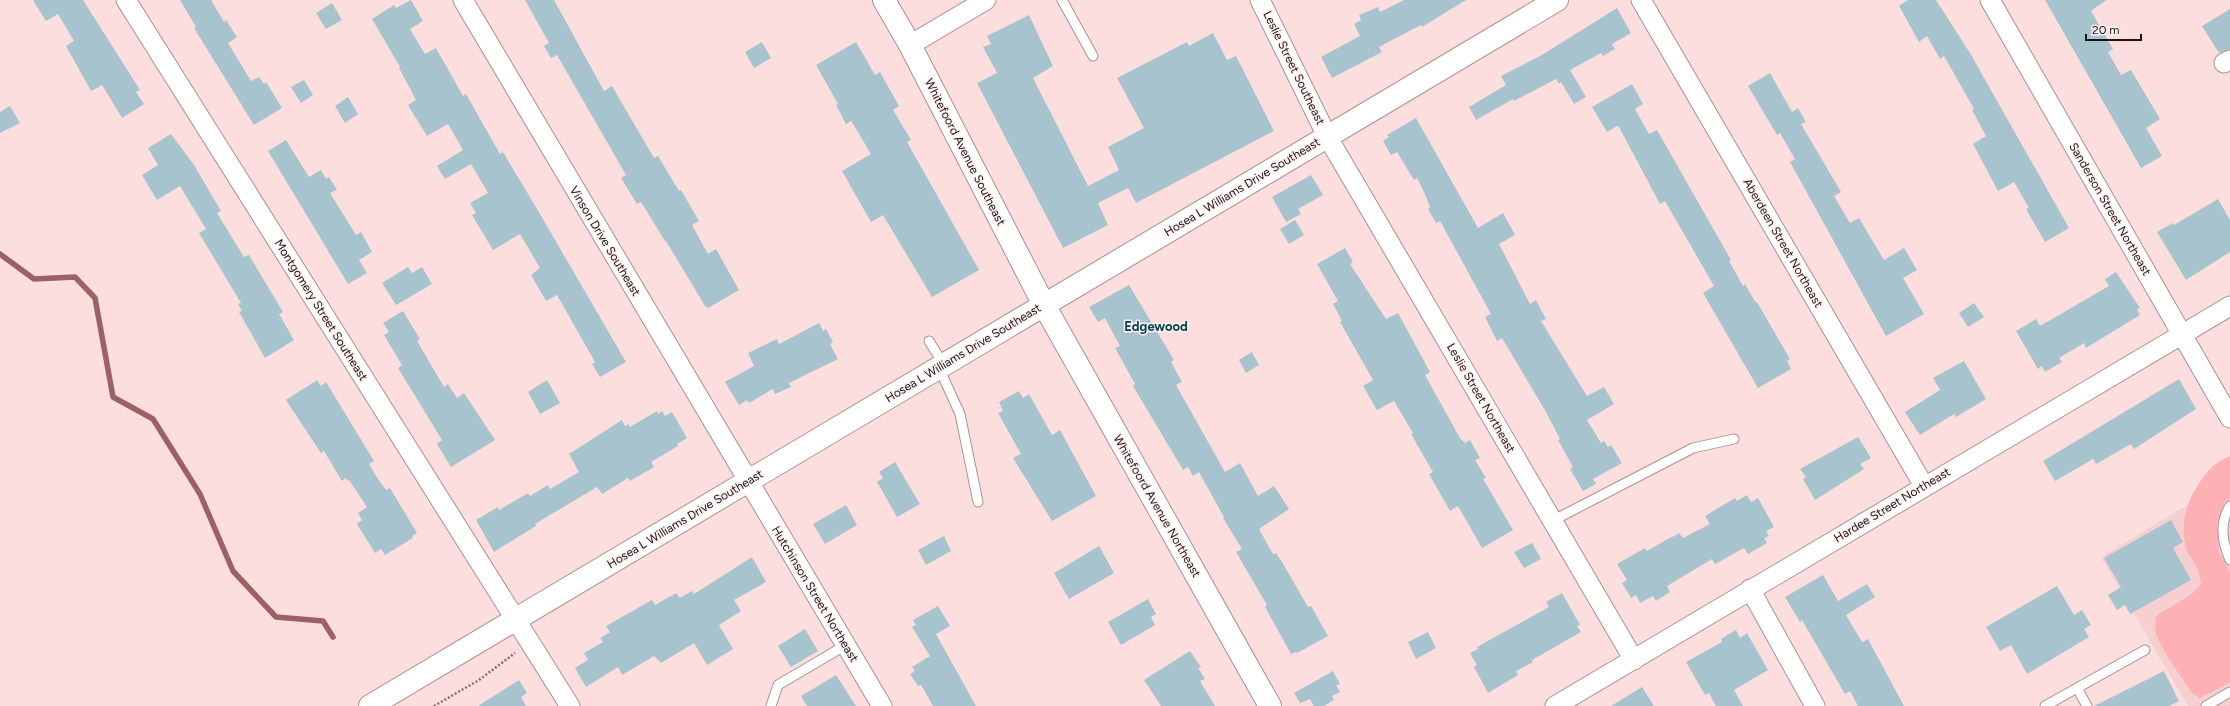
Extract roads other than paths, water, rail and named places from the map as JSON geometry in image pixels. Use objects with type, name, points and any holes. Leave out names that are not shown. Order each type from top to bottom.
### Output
[{"type":"street","name":"Montgomery Street Southeast","points":[[126,0],[570,706]]},
{"type":"street","name":"Vinson Drive Southeast","points":[[463,0],[748,481]]},
{"type":"street","name":"Whitefoord Avenue Southeast","points":[[884,0],[910,45],[1044,305]]},
{"type":"street","points":[[910,45],[986,0]]},
{"type":"street","name":"Leslie Street Southeast","points":[[1260,0],[1328,136]]},
{"type":"street","name":"Hosea L Williams Drive Southeast","points":[[370,706],[1557,0]]},
{"type":"street","name":"Aberdeen Street Northeast","points":[[1641,0],[1924,486]]},
{"type":"street","name":"Sanderson Street Northeast","points":[[1990,0],[2230,418]]},
{"type":"street","name":"Leslie Street Northeast","points":[[1328,136],[1634,660]]},
{"type":"street","name":"Whitefoord Avenue Northeast","points":[[1044,305],[1270,706]]},
{"type":"street","name":"Hardee Street Northeast","points":[[1555,706],[2230,306]]},
{"type":"street","name":"Hutchinson Street Northeast","points":[[748,481],[882,706]]},
{"type":"street","points":[[1750,590],[1815,706]]},
{"type":"lane","points":[[1062,0],[1093,56]]},
{"type":"lane","points":[[929,341],[942,366],[960,414],[978,502]]},
{"type":"lane","points":[[1552,521],[1693,448],[1734,438]]},
{"type":"lane","points":[[2230,506],[2225,513],[2222,529],[2224,547],[2230,560]]},
{"type":"lane","points":[[771,706],[778,685],[846,645]]},
{"type":"lane","points":[[2045,706],[2145,650]]},
{"type":"lane","points":[[2077,688],[2087,706]]},
{"type":"lane","points":[[2206,706],[2230,692]]},
{"type":"waterway","points":[[0,254],[34,279],[75,277],[95,298],[113,397],[153,419],[200,494],[233,571],[276,617],[323,621],[333,637]]},
{"type":"district","name":"Edgewood","points":[[1156,326]]}]
